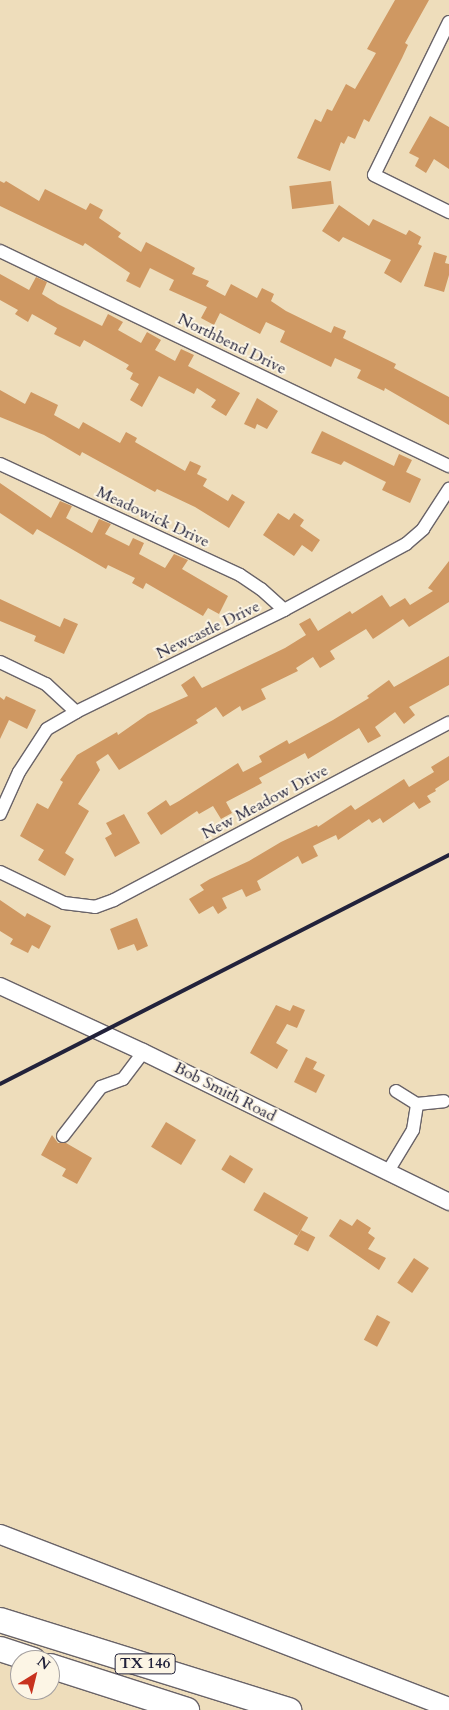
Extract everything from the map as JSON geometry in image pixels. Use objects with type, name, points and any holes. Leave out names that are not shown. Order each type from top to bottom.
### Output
[{"type":"highway","name":"TX 146","points":[[0,1620],[289,1710]]},
{"type":"highway","name":"TX 146","points":[[60,1669],[187,1710]]},
{"type":"main road","points":[[0,1534],[449,1708]]},
{"type":"street","points":[[449,22],[374,175],[449,212]]},
{"type":"street","name":"Northbend Drive","points":[[0,251],[449,466]]},
{"type":"street","name":"Meadowick Drive","points":[[0,464],[240,575],[261,588],[284,610]]},
{"type":"street","name":"Newcastle Drive","points":[[0,814],[34,745],[48,729],[76,712],[284,610],[406,544],[422,529],[449,489]]},
{"type":"street","points":[[0,662],[46,684],[76,712]]},
{"type":"street","name":"New Meadow Drive","points":[[0,872],[64,903],[94,906],[114,900],[449,723]]},
{"type":"street","name":"Bob Smith Road","points":[[0,986],[143,1052],[449,1202]]},
{"type":"street","points":[[63,1136],[101,1087],[123,1079],[143,1052]]},
{"type":"street","points":[[396,1091],[417,1104],[444,1101]]},
{"type":"street","points":[[387,1173],[414,1130],[417,1104]]},
{"type":"building","points":[[395,0],[429,0],[405,43],[408,45],[369,122],[364,119],[355,139],[348,136],[344,144],[341,142],[330,171],[297,158],[315,119],[321,122],[327,109],[332,111],[346,84],[355,89],[376,53],[367,49]]},
{"type":"building","points":[[430,116],[449,127],[449,169],[434,159],[426,173],[415,166],[419,158],[409,153]]},
{"type":"building","points":[[0,181],[4,183],[6,181],[39,201],[45,189],[86,210],[90,203],[103,210],[99,218],[121,233],[118,237],[141,252],[146,242],[195,268],[192,274],[209,281],[206,286],[225,296],[231,284],[257,298],[262,288],[274,294],[271,301],[286,311],[331,333],[334,326],[346,331],[343,338],[396,364],[394,368],[449,397],[449,425],[385,388],[384,391],[357,378],[361,370],[335,358],[331,367],[280,342],[285,331],[266,322],[260,334],[220,313],[214,325],[201,318],[207,307],[169,290],[174,280],[150,268],[140,288],[126,281],[130,273],[85,243],[83,246],[0,206]]},
{"type":"building","points":[[331,181],[334,204],[292,209],[289,186]]},
{"type":"building","points":[[339,205],[369,226],[373,219],[406,235],[409,230],[421,237],[418,244],[422,246],[401,283],[384,273],[391,260],[343,237],[339,242],[322,231]]},
{"type":"building","points":[[434,252],[447,256],[445,263],[449,264],[449,275],[444,292],[424,286]]},
{"type":"building","points":[[0,274],[29,290],[36,277],[47,282],[42,294],[58,304],[102,326],[108,314],[123,322],[118,330],[141,343],[147,332],[161,340],[155,350],[175,361],[181,349],[194,355],[188,366],[240,393],[226,416],[211,407],[216,400],[197,388],[194,394],[159,376],[142,407],[130,400],[139,384],[130,379],[133,373],[126,369],[129,365],[84,340],[80,347],[54,334],[57,328],[32,314],[28,322],[15,314],[18,310],[0,300]]},
{"type":"building","points":[[0,390],[25,404],[31,392],[58,405],[54,415],[79,429],[83,422],[120,443],[126,432],[137,438],[135,442],[185,471],[190,461],[201,466],[197,474],[207,479],[203,486],[228,501],[232,494],[245,502],[229,528],[195,507],[157,489],[155,492],[82,452],[80,456],[44,435],[0,417]]},
{"type":"building","points":[[257,398],[278,411],[267,429],[257,424],[255,429],[244,424]]},
{"type":"building","points":[[322,431],[394,466],[399,454],[412,460],[406,472],[421,479],[410,503],[382,490],[386,482],[344,461],[341,465],[311,453]]},
{"type":"building","points":[[0,483],[51,518],[60,501],[72,506],[66,518],[92,533],[99,519],[111,524],[105,534],[129,546],[133,538],[144,543],[139,554],[165,568],[174,554],[188,560],[182,569],[228,596],[219,614],[208,608],[203,616],[146,583],[143,589],[132,583],[135,578],[108,565],[106,569],[37,529],[33,535],[0,513]]},
{"type":"building","points":[[278,513],[289,520],[294,513],[304,520],[300,526],[320,540],[312,552],[302,545],[294,556],[263,535]]},
{"type":"building","points":[[449,561],[449,602],[409,627],[403,619],[373,639],[366,629],[330,651],[335,659],[320,668],[313,657],[296,668],[298,671],[261,689],[266,699],[242,711],[240,706],[223,717],[216,707],[196,720],[198,723],[119,770],[108,754],[96,762],[100,770],[78,804],[89,811],[65,853],[74,859],[65,876],[38,860],[44,850],[20,836],[37,803],[48,809],[63,782],[60,780],[77,755],[117,732],[118,735],[148,714],[188,696],[181,685],[194,676],[202,688],[285,648],[306,635],[299,624],[310,618],[318,631],[350,611],[352,614],[382,595],[390,607],[405,598],[410,605],[433,591],[428,588]]},
{"type":"building","points":[[0,599],[60,627],[64,618],[78,624],[64,654],[34,641],[36,636],[0,621]]},
{"type":"building","points":[[449,656],[449,685],[409,707],[415,715],[404,724],[395,712],[375,727],[381,736],[368,743],[359,728],[308,759],[305,753],[259,778],[262,783],[226,802],[232,813],[221,819],[213,806],[199,814],[197,811],[161,835],[147,813],[166,800],[170,806],[238,763],[243,772],[262,762],[259,756],[287,740],[289,744],[333,720],[369,698],[367,696],[389,680],[394,687]]},
{"type":"building","points":[[6,696],[36,710],[27,729],[9,720],[0,739],[0,697],[4,700]]},
{"type":"building","points":[[449,756],[449,780],[427,796],[431,802],[419,809],[414,802],[383,823],[380,818],[372,823],[369,819],[338,840],[336,835],[313,846],[318,856],[302,864],[298,856],[257,881],[261,890],[246,897],[242,889],[222,898],[227,908],[218,914],[213,906],[199,914],[189,899],[204,890],[200,885],[210,879],[249,861],[281,842],[317,825],[318,827],[351,805],[355,810],[404,779],[409,787],[434,772],[431,767]]},
{"type":"building","points":[[124,814],[140,843],[115,857],[105,838],[112,834],[106,823]]},
{"type":"building","points":[[0,900],[25,917],[27,913],[51,926],[39,949],[32,945],[28,953],[10,944],[13,939],[0,931]]},
{"type":"building","points":[[137,918],[148,946],[137,951],[134,944],[118,950],[110,929]]},
{"type":"building","points":[[276,1005],[290,1011],[293,1005],[305,1010],[297,1028],[287,1024],[276,1043],[288,1050],[277,1069],[250,1053]]},
{"type":"building","points":[[306,1057],[317,1062],[313,1069],[325,1075],[316,1093],[294,1082]]},
{"type":"building","points":[[166,1122],[196,1140],[181,1165],[151,1147]]},
{"type":"building","points":[[52,1135],[58,1143],[66,1143],[92,1158],[77,1184],[62,1176],[66,1169],[41,1155]]},
{"type":"building","points":[[230,1155],[253,1169],[244,1183],[221,1170]]},
{"type":"building","points":[[264,1192],[308,1218],[298,1236],[254,1210]]},
{"type":"building","points":[[340,1219],[352,1226],[357,1219],[371,1228],[368,1233],[375,1238],[368,1249],[386,1258],[379,1270],[329,1236]]},
{"type":"building","points":[[301,1230],[315,1237],[308,1252],[294,1244]]},
{"type":"building","points":[[414,1258],[429,1268],[412,1293],[397,1283]]},
{"type":"building","points":[[377,1315],[390,1322],[377,1347],[364,1340]]},
{"type":"railway","points":[[0,1084],[449,855]]}]
